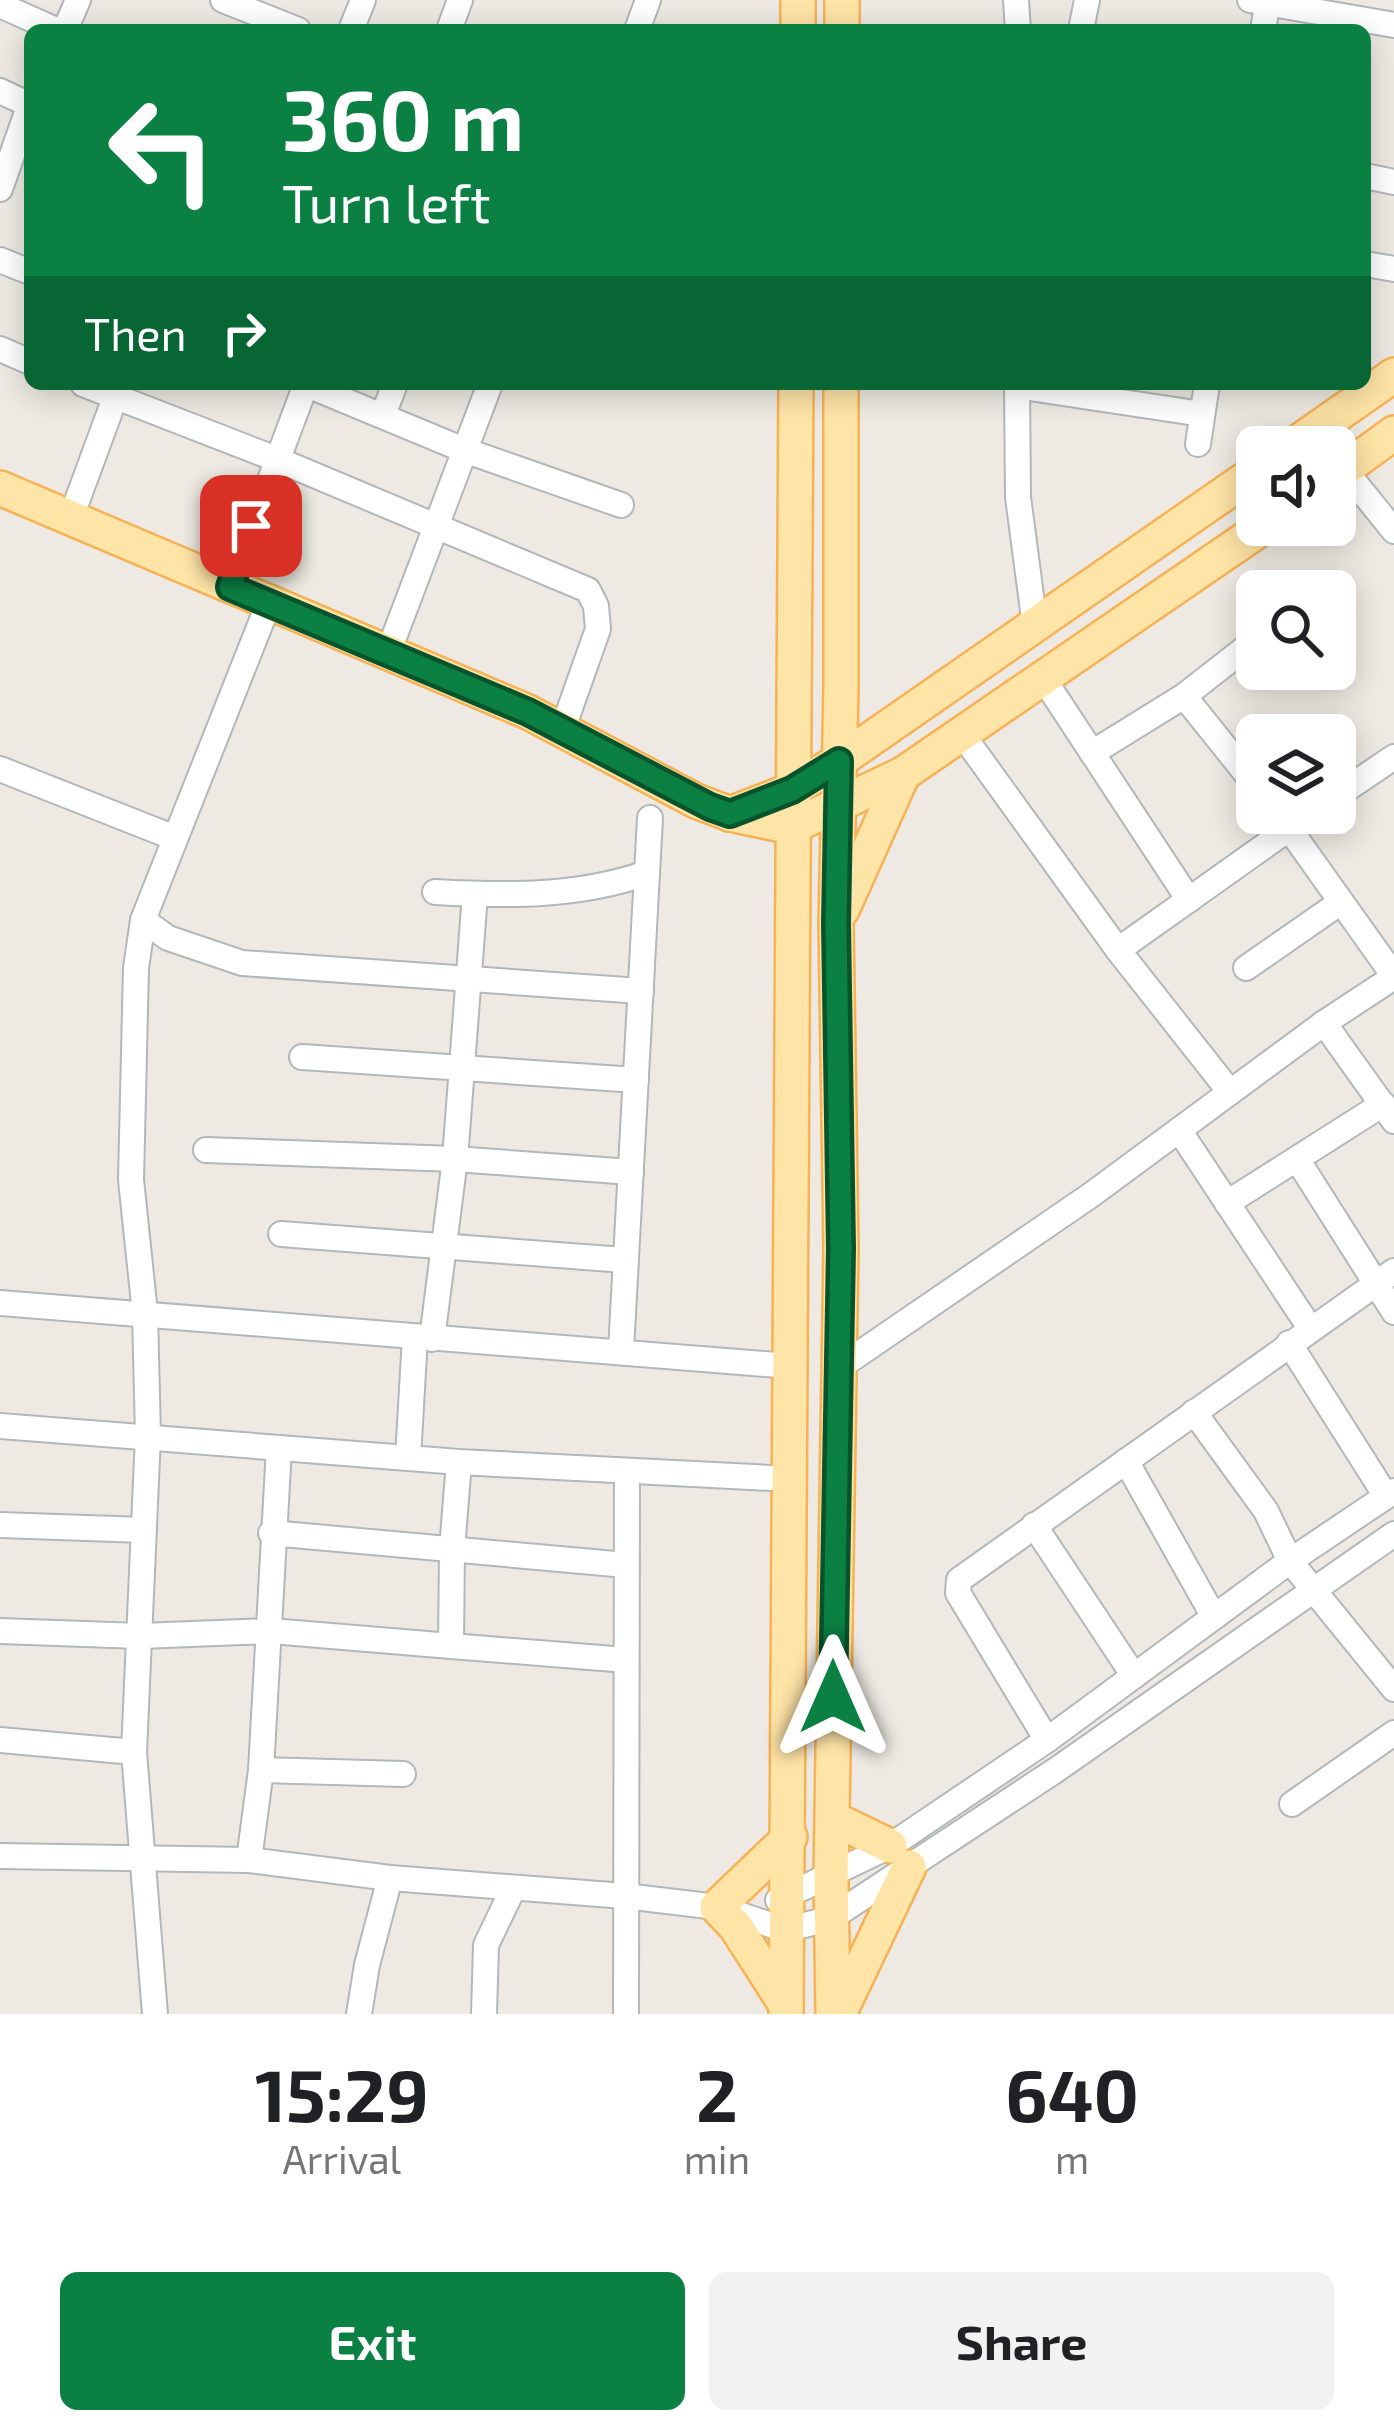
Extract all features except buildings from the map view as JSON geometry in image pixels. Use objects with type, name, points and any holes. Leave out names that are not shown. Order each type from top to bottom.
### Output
[{"type":"main road","points":[[1321,426],[1394,375]]},
{"type":"main road","points":[[786,2010],[796,390]]},
{"type":"main road","points":[[836,2014],[831,1877],[841,1249],[836,808],[842,687],[842,390]]},
{"type":"main road","points":[[1356,460],[1394,433]]},
{"type":"main road","points":[[744,812],[792,790],[908,716],[1236,486]]},
{"type":"main road","points":[[0,488],[563,728],[678,793],[791,827],[902,774],[1236,546]]},
{"type":"main road","points":[[842,687],[866,702],[908,716]]},
{"type":"main road","points":[[744,812],[795,746]]},
{"type":"main road","points":[[836,923],[902,774]]},
{"type":"main road","points":[[744,812],[791,869]]},
{"type":"main road","points":[[834,1819],[899,1856],[836,2014]]},
{"type":"main road","points":[[786,2010],[736,1927],[733,1911],[790,1837]]},
{"type":"street","points":[[223,0],[264,16]]},
{"type":"street","points":[[1262,1],[1394,26]]},
{"type":"street","points":[[0,4],[46,24]]},
{"type":"street","points":[[0,189],[24,121]]},
{"type":"street","points":[[230,587],[304,390]]},
{"type":"street","points":[[321,390],[464,450],[621,505]]},
{"type":"street","points":[[383,415],[392,390]]},
{"type":"street","points":[[388,653],[488,390]]},
{"type":"street","points":[[1017,390],[1018,497],[1035,626]]},
{"type":"street","points":[[1049,390],[1202,414]]},
{"type":"street","points":[[1198,444],[1206,390]]},
{"type":"street","points":[[70,520],[117,391],[588,590],[596,605],[598,629],[563,728]]},
{"type":"street","points":[[1356,489],[1394,531]]},
{"type":"street","points":[[155,2014],[134,1752],[148,1436],[145,1312],[131,1180],[136,968],[143,920],[268,605]]},
{"type":"street","points":[[1092,753],[1184,696],[1236,655]]},
{"type":"street","points":[[1043,678],[1189,900]]},
{"type":"street","points":[[1184,696],[1236,761]]},
{"type":"street","points":[[962,734],[1118,950],[1230,1092]]},
{"type":"street","points":[[1356,783],[1394,757]]},
{"type":"street","points":[[0,769],[175,838]]},
{"type":"street","points":[[621,1351],[650,818]]},
{"type":"street","points":[[1118,950],[1273,834]]},
{"type":"street","points":[[837,1370],[1394,976],[1341,902],[1302,834]]},
{"type":"street","points":[[435,892],[536,896],[616,884],[647,872]]},
{"type":"street","points":[[408,1458],[454,1159],[475,894]]},
{"type":"street","points":[[1246,968],[1341,902]]},
{"type":"street","points":[[143,920],[168,938],[242,963],[640,991]]},
{"type":"street","points":[[1227,1203],[1297,1159],[1389,1113],[1324,1023]]},
{"type":"street","points":[[302,1057],[636,1080]]},
{"type":"street","points":[[0,1856],[250,1860],[512,1891],[625,1896],[733,1911],[786,1930],[831,1918],[899,1856],[1047,1740],[1290,1561],[1390,1494],[1227,1203],[1179,1130]]},
{"type":"street","points":[[206,1150],[454,1159],[631,1172]]},
{"type":"street","points":[[1297,1159],[1384,1277],[1394,1312]]},
{"type":"street","points":[[281,1234],[624,1260]]},
{"type":"street","points":[[1047,1740],[958,1593],[959,1580],[1384,1277]]},
{"type":"street","points":[[0,1303],[790,1366]]},
{"type":"street","points":[[1194,1412],[1266,1511],[1290,1561],[1394,1689]]},
{"type":"street","points":[[0,1426],[459,1462],[791,1479]]},
{"type":"street","points":[[250,1860],[271,1631],[279,1448]]},
{"type":"street","points":[[1126,1461],[1214,1617]]},
{"type":"street","points":[[451,1646],[459,1462]]},
{"type":"street","points":[[626,2014],[627,1471]]},
{"type":"street","points":[[1034,1525],[1134,1676]]},
{"type":"street","points":[[0,1526],[144,1529]]},
{"type":"street","points":[[272,1533],[626,1565]]},
{"type":"street","points":[[733,1911],[899,1856],[1313,1591],[1394,1534]]},
{"type":"street","points":[[0,1631],[140,1636],[271,1631],[626,1660]]},
{"type":"street","points":[[1292,1804],[1394,1733]]},
{"type":"street","points":[[0,1740],[134,1752]]},
{"type":"street","points":[[261,1770],[403,1774]]},
{"type":"street","points":[[359,2014],[390,1878]]},
{"type":"street","points":[[484,2014],[486,1946],[512,1891]]},
{"type":"route","points":[[251,526],[230,587],[563,728],[710,807],[730,814],[792,790],[839,761],[836,923],[841,1249],[833,1697]]}]
